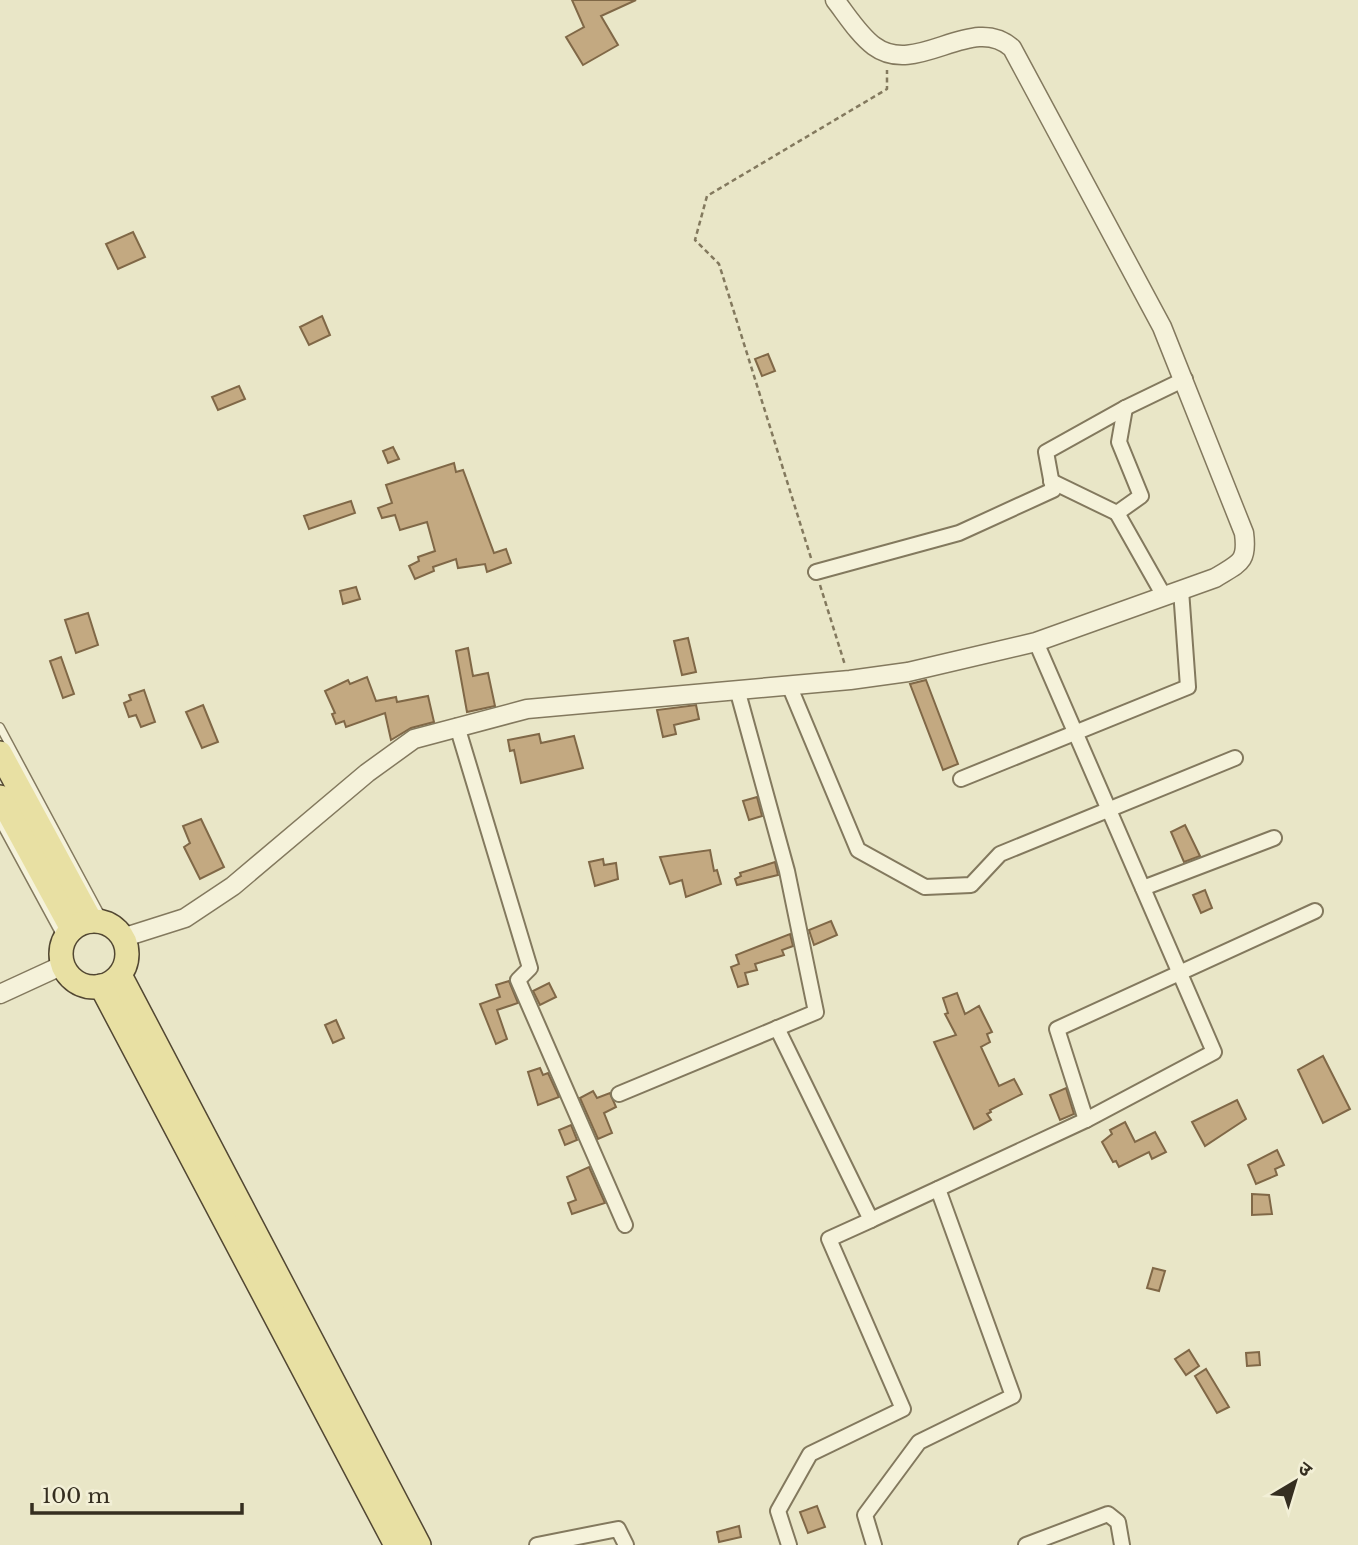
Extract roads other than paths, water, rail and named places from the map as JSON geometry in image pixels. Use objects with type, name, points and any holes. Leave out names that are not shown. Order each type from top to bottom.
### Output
[{"type":"main road","points":[[0,753],[91,931]]},
{"type":"main road","points":[[0,797],[91,931],[127,953],[111,981]]},
{"type":"main road","points":[[91,931],[63,965],[70,977],[111,981]]},
{"type":"main road","points":[[111,981],[396,1545]]},
{"type":"main road","points":[[111,981],[419,1545]]},
{"type":"street","points":[[91,931],[185,918],[233,886],[367,773],[414,739],[527,709],[850,680],[908,672],[1036,642],[1215,578],[1241,562],[1247,552],[1244,533],[1185,379],[1162,327],[1012,48],[1001,38],[984,36],[899,57],[873,46],[835,0]]},
{"type":"street","points":[[816,572],[959,533],[1053,490],[1046,452],[1125,408],[1185,379]]},
{"type":"street","points":[[1117,513],[1141,496],[1119,442],[1125,408]]},
{"type":"street","points":[[961,779],[1188,687],[1172,593],[1117,513],[1051,481]]},
{"type":"street","points":[[789,1545],[778,1511],[810,1454],[903,1409],[829,1239],[1086,1120],[1214,1052],[1036,642]]},
{"type":"street","points":[[789,685],[858,850],[925,887],[971,885],[1000,854],[1235,758]]},
{"type":"street","points":[[619,1094],[816,1012],[787,871],[737,689]]},
{"type":"street","points":[[457,726],[530,968],[517,980],[625,1225]]},
{"type":"street","points":[[1143,888],[1274,838]]},
{"type":"street","points":[[1086,1120],[1056,1029],[1315,911]]},
{"type":"street","points":[[0,994],[63,965]]},
{"type":"street","points":[[777,1028],[871,1220]]},
{"type":"street","points":[[874,1545],[865,1515],[919,1442],[1013,1396],[938,1189]]},
{"type":"street","points":[[1026,1545],[1108,1514],[1118,1522],[1122,1545]]},
{"type":"street","points":[[537,1545],[618,1529],[626,1545]]},
{"type":"lane","points":[[0,727],[91,931]]},
{"type":"lane","points":[[0,823],[91,931]]},
{"type":"lane","points":[[145,1001],[151,1014]]},
{"type":"lane","points":[[199,1193],[386,1545]]}]
